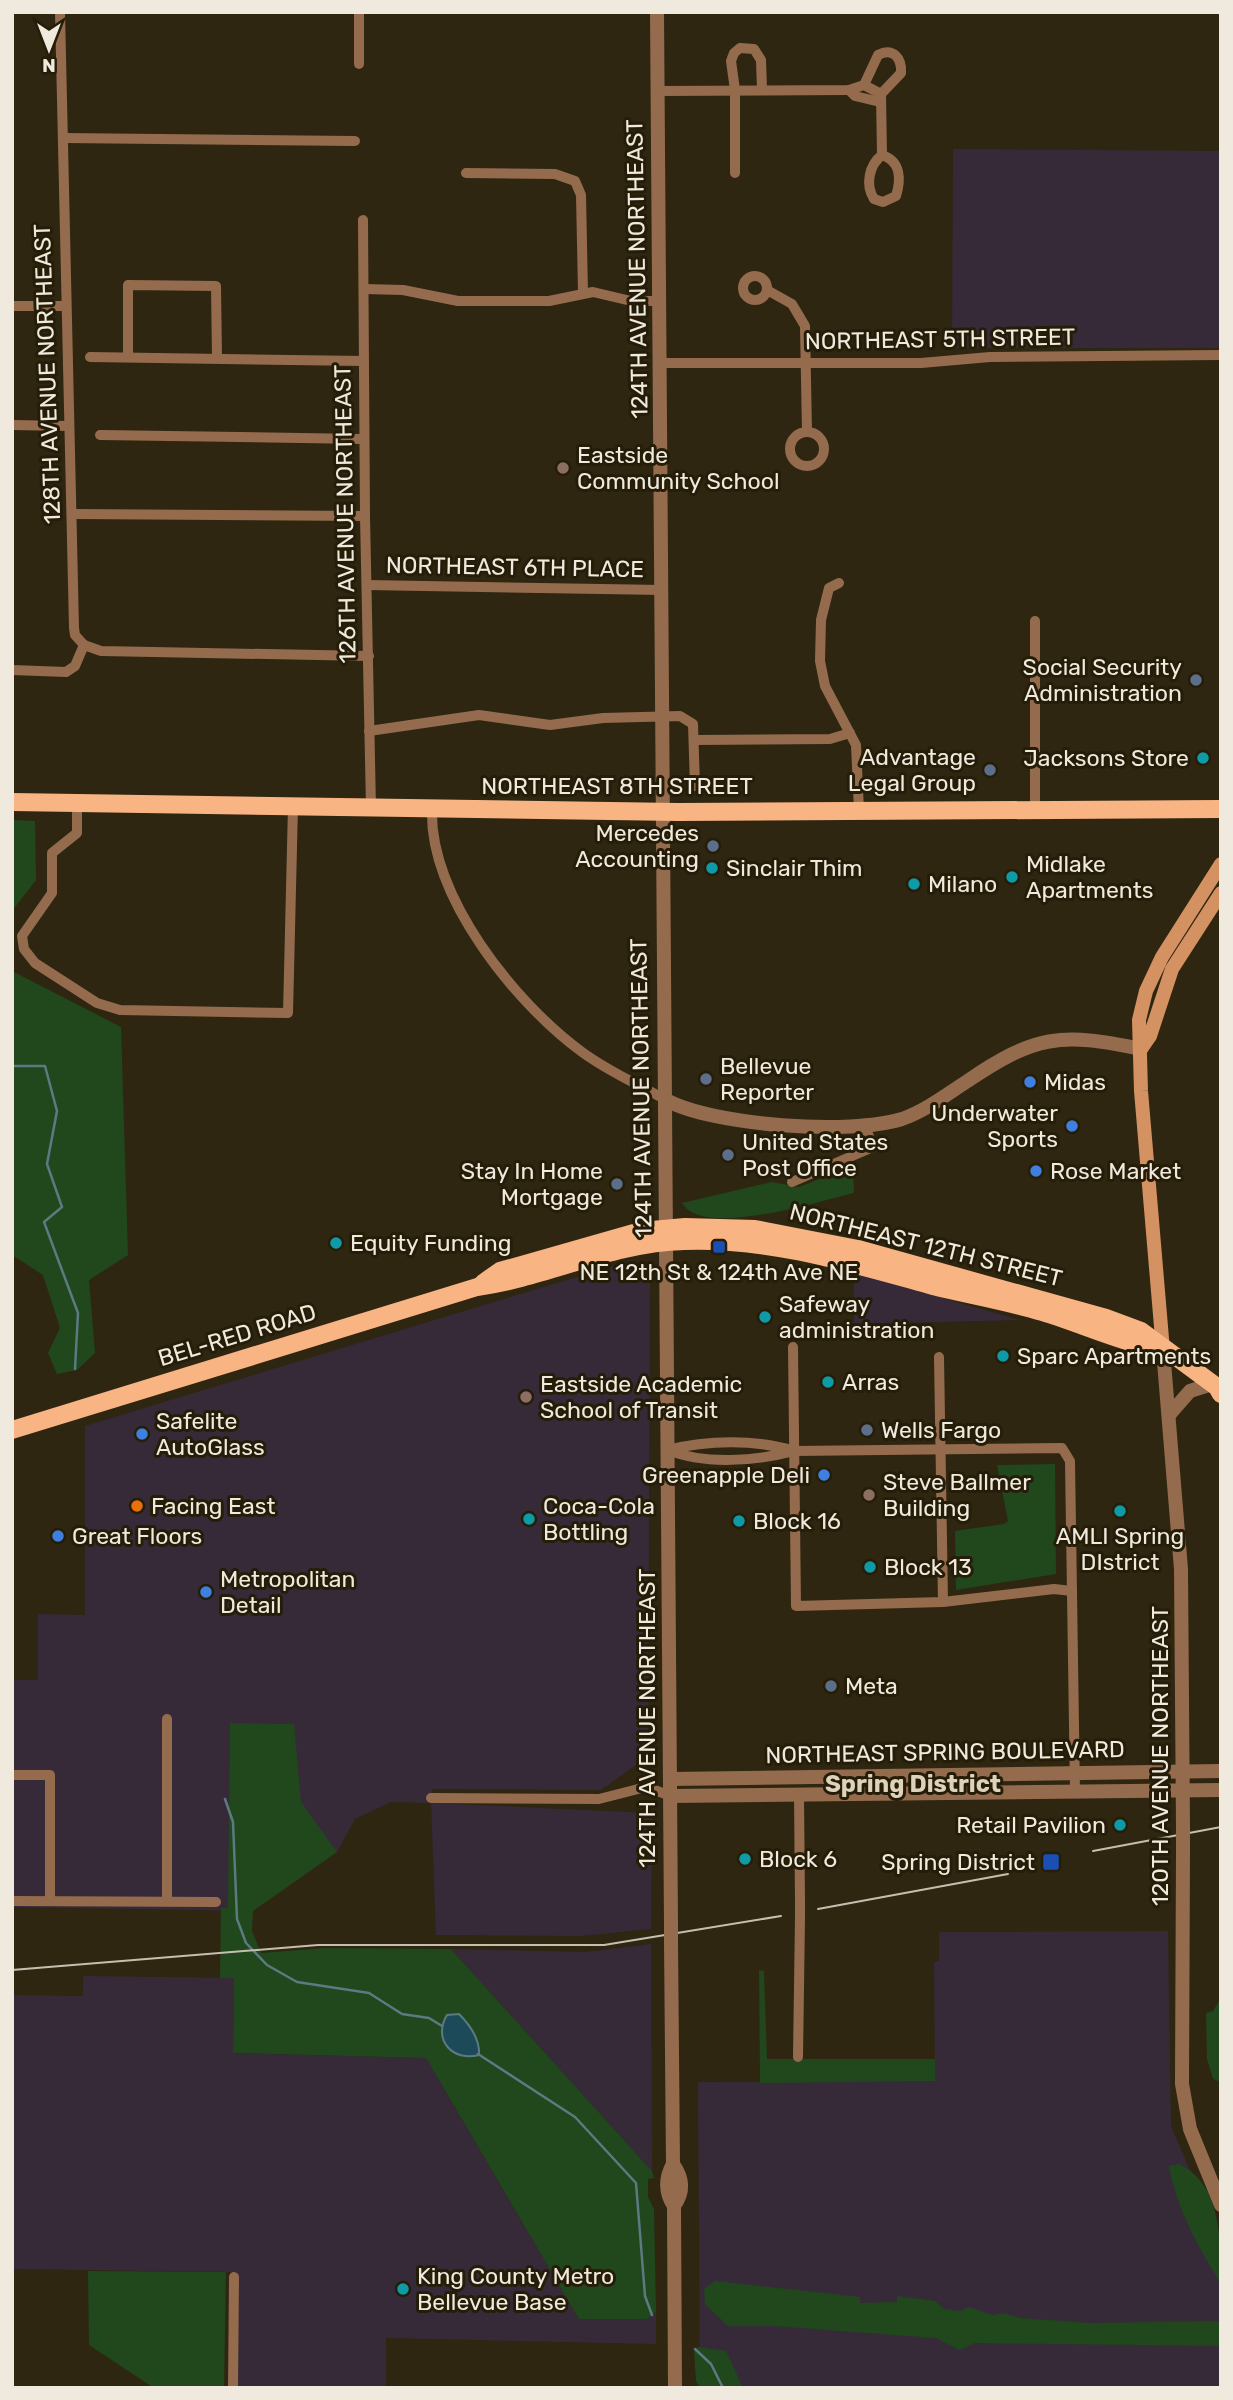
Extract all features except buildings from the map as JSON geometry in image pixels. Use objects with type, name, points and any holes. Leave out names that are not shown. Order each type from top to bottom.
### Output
[{"type":"main road","name":"NORTHEAST 8TH STREET","points":[[12,802],[662,812],[1221,809]]},
{"type":"main road","name":"120TH AVENUE NORTHEAST","points":[[1163,1350],[1141,1091],[1139,1020],[1154,973],[1221,864]]},
{"type":"main road","name":"120TH AVENUE NORTHEAST","points":[[1141,1049],[1150,1036],[1172,970],[1221,893]]},
{"type":"main road","name":"NORTHEAST 12TH STREET","points":[[665,1235],[732,1235],[792,1249],[857,1257],[1037,1311],[1138,1345],[1163,1350],[1218,1387]]},
{"type":"main road","name":"BEL-RED ROAD","points":[[12,1430],[477,1287],[505,1283],[665,1235]]},
{"type":"street","name":"128TH AVENUE NORTHEAST","points":[[60,12],[75,635],[84,645]]},
{"type":"street","points":[[359,12],[359,64]]},
{"type":"street","name":"124TH AVENUE NORTHEAST","points":[[657,12],[673,2164],[667,2173],[668,2196],[674,2206],[675,2388]]},
{"type":"street","points":[[735,173],[734,53],[747,48],[754,49],[761,60],[762,90]]},
{"type":"street","points":[[658,91],[849,90],[864,85],[878,55],[890,52],[900,59],[901,73],[881,98],[883,155]]},
{"type":"street","points":[[864,85],[881,98]]},
{"type":"street","points":[[849,90],[855,96],[881,98]]},
{"type":"street","points":[[63,138],[355,141]]},
{"type":"street","points":[[466,173],[555,174],[575,181],[581,195],[583,293]]},
{"type":"street","name":"126TH AVENUE NORTHEAST","points":[[363,220],[371,808]]},
{"type":"street","points":[[128,357],[128,285],[191,285],[216,286],[217,358]]},
{"type":"street","points":[[365,289],[403,289],[458,301],[548,301],[583,293],[631,301],[659,301]]},
{"type":"street","points":[[767,290],[784,298],[799,312],[807,336],[807,432]]},
{"type":"street","points":[[12,306],[65,306]]},
{"type":"street","name":"NORTHEAST 5TH STREET","points":[[660,363],[1221,355]]},
{"type":"street","points":[[90,357],[364,361]]},
{"type":"street","points":[[12,425],[68,426]]},
{"type":"street","points":[[100,435],[364,439]]},
{"type":"street","points":[[73,514],[365,516]]},
{"type":"street","points":[[839,583],[829,588],[824,602],[820,661],[825,686],[850,733],[857,754],[859,811]]},
{"type":"street","name":"NORTHEAST 6TH PLACE","points":[[367,585],[663,590]]},
{"type":"street","points":[[1035,621],[1035,810]]},
{"type":"street","points":[[12,670],[66,672],[75,666],[84,645],[101,651],[369,656]]},
{"type":"street","points":[[369,731],[479,715],[541,725],[680,716],[689,719],[693,724],[695,786]]},
{"type":"street","points":[[694,740],[830,739],[850,733]]},
{"type":"street","points":[[77,803],[77,832],[52,853],[52,893],[22,936],[24,949],[35,963],[97,1003],[120,1010],[288,1013],[293,806]]},
{"type":"street","points":[[432,809],[431,835],[460,908],[503,977],[582,1052],[612,1072],[681,1108],[773,1125],[865,1126],[916,1112],[1013,1053],[1045,1040],[1082,1039],[1141,1049]]},
{"type":"street","points":[[792,1182],[873,1147],[865,1126]]},
{"type":"street","points":[[793,1347],[796,1606],[943,1602],[1054,1589],[1072,1591]]},
{"type":"street","name":"120TH AVENUE NORTHEAST","points":[[1163,1350],[1181,1569],[1182,2084],[1190,2129],[1221,2205]]},
{"type":"street","points":[[939,1357],[943,1602]]},
{"type":"street","points":[[1169,1415],[1190,1391],[1218,1387]]},
{"type":"street","points":[[668,1450],[688,1458],[772,1457],[794,1451],[1057,1447],[1066,1452],[1070,1461],[1074,1792]]},
{"type":"street","points":[[167,1719],[167,1901]]},
{"type":"street","name":"NORTHEAST SPRING BOULEVARD","points":[[670,1779],[1221,1771]]},
{"type":"street","points":[[12,1775],[50,1775],[50,1901]]},
{"type":"street","points":[[431,1798],[599,1799],[670,1779]]},
{"type":"street","name":"NORTHEAST SPRING BOULEVARD","points":[[646,1787],[671,1796],[1221,1790]]},
{"type":"street","points":[[798,2057],[799,1795]]},
{"type":"street","points":[[12,1901],[216,1902]]},
{"type":"street","points":[[233,2388],[234,2277]]},
{"type":"shaded area","points":[[953,149],[1221,151],[1221,348],[952,348]]},
{"type":"shaded area","points":[[633,1260],[650,1270],[648,1756],[601,1790],[432,1789],[431,1803],[391,1802],[355,1819],[337,1852],[253,1911],[12,1907],[12,1680],[38,1680],[38,1614],[85,1615],[85,1426]]},
{"type":"shaded area","points":[[854,1273],[1020,1320],[854,1324]]},
{"type":"shaded area","points":[[431,1803],[649,1813],[652,1817],[651,1929],[581,1936],[436,1935]]},
{"type":"shaded area","points":[[1168,1931],[1171,2126],[1221,2242],[1221,2388],[700,2388],[698,2082],[935,2081],[934,1962],[939,1961],[939,1932]]},
{"type":"shaded area","points":[[651,1944],[652,2171],[451,1949],[585,1952]]},
{"type":"shaded area","points":[[83,1976],[234,1978],[233,2053],[426,2058],[579,2319],[647,2319],[656,2312],[656,2344],[386,2338],[386,2388],[236,2388],[236,2272],[12,2269],[12,1995],[83,1996]]},
{"type":"green space","points":[[12,820],[35,821],[36,880],[12,911]]},
{"type":"green space","points":[[12,971],[121,1027],[128,1255],[89,1280],[95,1353],[77,1370],[57,1374],[48,1353],[60,1328],[43,1275],[12,1255]]},
{"type":"green space","points":[[853,1166],[854,1193],[763,1215],[713,1218],[694,1213],[682,1203],[772,1182],[799,1187]]},
{"type":"green space","points":[[1055,1464],[1056,1574],[956,1590],[955,1531],[1004,1524],[1008,1521],[997,1465]]},
{"type":"green space","points":[[230,1723],[294,1724],[301,1802],[337,1852],[253,1911],[252,1931],[261,1953],[325,1948],[451,1949],[652,2171],[654,2178],[648,2179],[648,2197],[654,2209],[656,2312],[647,2319],[579,2319],[426,2058],[233,2053],[234,1978],[220,1978],[221,1908],[228,1908]]},
{"type":"green space","points":[[759,1970],[764,1971],[767,2059],[935,2059],[935,2081],[760,2083]]},
{"type":"green space","points":[[1221,1998],[1221,2079],[1218,2081],[1213,2079],[1207,2059],[1206,2013],[1213,2011]]},
{"type":"green space","points":[[1179,2164],[1193,2173],[1204,2185],[1211,2200],[1219,2233],[1221,2284],[1197,2242],[1177,2198],[1169,2166]]},
{"type":"green space","points":[[88,2271],[226,2272],[224,2388],[154,2388],[89,2345]]},
{"type":"green space","points":[[715,2281],[860,2297],[860,2303],[897,2302],[897,2296],[935,2301],[944,2309],[960,2311],[969,2307],[992,2315],[1004,2313],[1020,2318],[1090,2323],[1221,2321],[1221,2346],[975,2343],[959,2350],[936,2338],[773,2326],[728,2326],[705,2304],[704,2289]]},
{"type":"green space","points":[[698,2347],[726,2351],[743,2388],[700,2388],[696,2381],[694,2351]]},
{"type":"water","points":[[459,2014],[474,2033],[479,2055],[453,2052],[444,2040],[443,2024],[447,2015]]},
{"type":"waterway","points":[[12,1066],[45,1066],[57,1111],[47,1164],[62,1207],[44,1222],[78,1313],[75,1369]]},
{"type":"waterway","points":[[225,1799],[233,1822],[237,1919],[246,1943],[267,1965],[297,1982],[369,1993],[402,2014],[429,2018],[442,2026]]},
{"type":"waterway","points":[[478,2054],[575,2117],[636,2183],[645,2296],[652,2315]]},
{"type":"waterway","points":[[695,2349],[711,2364],[723,2388]]},
{"type":"tram line","points":[[1093,1851],[1221,1827]]},
{"type":"tram line","points":[[818,1909],[1008,1874]]},
{"type":"tram line","points":[[12,1970],[318,1945],[604,1945],[781,1916]]},
{"type":"place","name":"Eastside Community School","points":[[563,468]]},
{"type":"place","name":"Social Security Administration","points":[[1196,680]]},
{"type":"place","name":"Jacksons Store","points":[[1203,758]]},
{"type":"place","name":"Advantage Legal Group","points":[[990,770]]},
{"type":"place","name":"Mercedes Accounting","points":[[713,846]]},
{"type":"place","name":"Sinclair Thim","points":[[712,868]]},
{"type":"place","name":"Midlake Apartments","points":[[1012,877]]},
{"type":"place","name":"Milano","points":[[914,884]]},
{"type":"place","name":"Bellevue Reporter","points":[[706,1079]]},
{"type":"place","name":"Midas","points":[[1030,1082]]},
{"type":"place","name":"Underwater Sports","points":[[1072,1126]]},
{"type":"place","name":"United States Post Office","points":[[728,1155]]},
{"type":"place","name":"Rose Market","points":[[1036,1171]]},
{"type":"place","name":"Stay In Home Mortgage","points":[[617,1184]]},
{"type":"place","name":"Equity Funding","points":[[336,1243]]},
{"type":"place","name":"NE 12th St & 124th Ave NE","points":[[719,1247]]},
{"type":"place","name":"Safeway administration","points":[[765,1317]]},
{"type":"place","name":"Sparc Apartments","points":[[1003,1356]]},
{"type":"place","name":"Arras","points":[[828,1382]]},
{"type":"place","name":"Eastside Academic School of Transit","points":[[526,1397]]},
{"type":"place","name":"Wells Fargo","points":[[867,1430]]},
{"type":"place","name":"Safelite AutoGlass","points":[[142,1434]]},
{"type":"place","name":"Greenapple Deli","points":[[824,1475]]},
{"type":"place","name":"Steve Ballmer Building","points":[[869,1495]]},
{"type":"place","name":"Facing East","points":[[137,1506]]},
{"type":"place","name":"AMLI Spring DIstrict","points":[[1120,1511]]},
{"type":"place","name":"Coca-Cola Bottling","points":[[529,1519]]},
{"type":"place","name":"Block 16","points":[[739,1521]]},
{"type":"place","name":"Great Floors","points":[[58,1536]]},
{"type":"place","name":"Block 13","points":[[870,1567]]},
{"type":"place","name":"Metropolitan Detail","points":[[206,1592]]},
{"type":"place","name":"Meta","points":[[831,1686]]},
{"type":"place","name":"Retail Pavilion","points":[[1120,1825]]},
{"type":"place","name":"Block 6","points":[[745,1859]]},
{"type":"place","name":"Spring District","points":[[1051,1862]]},
{"type":"place","name":"King County Metro Bellevue Base","points":[[403,2289]]},
{"type":"district","name":"Spring District","points":[[913,1784]]}]
